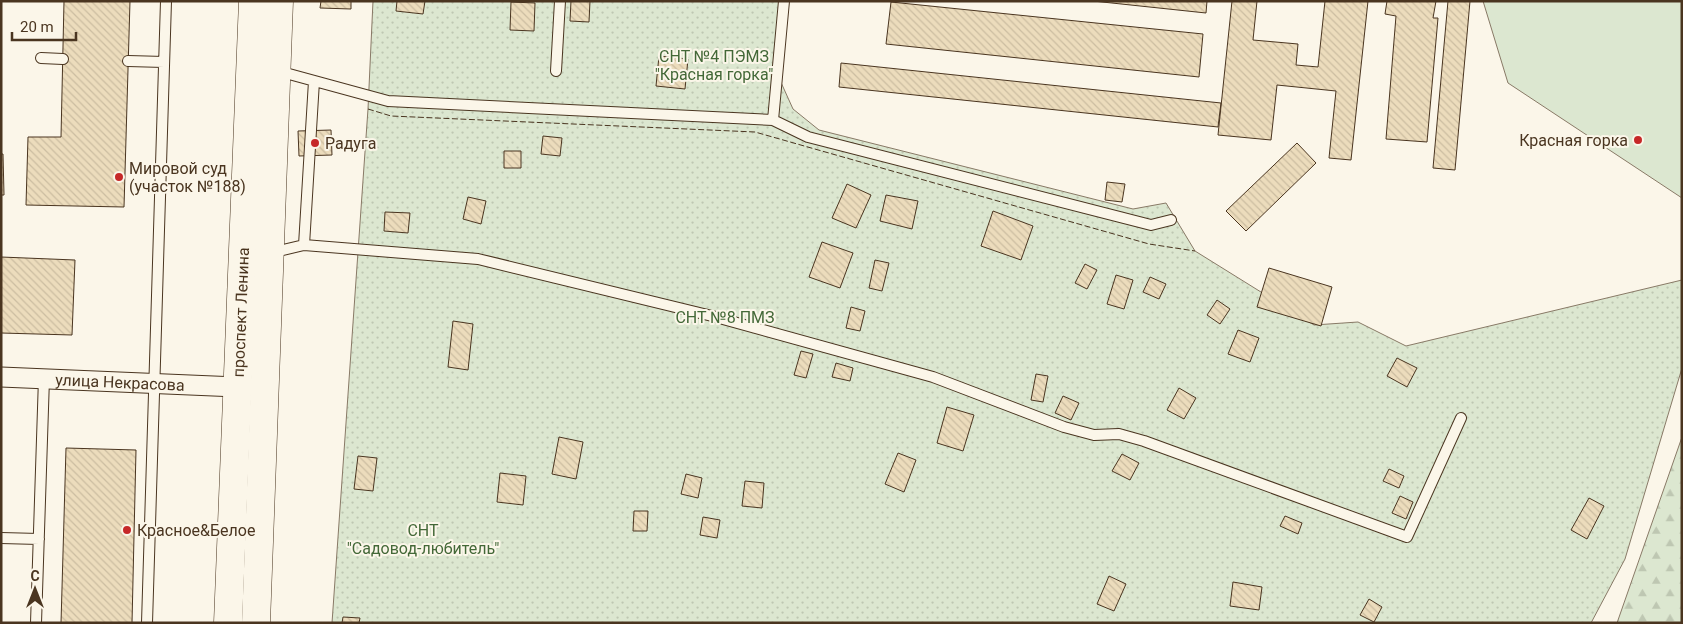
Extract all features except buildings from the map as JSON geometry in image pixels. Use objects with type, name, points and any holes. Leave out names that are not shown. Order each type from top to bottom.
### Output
[{"type":"main road","name":"проспект Ленина","points":[[228,623],[253,1]]},
{"type":"main road","name":"проспект Ленина","points":[[256,623],[279,1]]},
{"type":"street","name":"улица Некрасова","points":[[1,377],[237,387]]},
{"type":"lane","points":[[147,623],[166,1]]},
{"type":"lane","points":[[556,71],[560,1]]},
{"type":"lane","points":[[773,120],[784,1]]},
{"type":"lane","points":[[41,58],[62,59]]},
{"type":"lane","points":[[128,61],[164,62]]},
{"type":"lane","points":[[276,71],[388,101],[773,120],[808,137],[1151,225],[1171,220]]},
{"type":"lane","points":[[304,245],[314,81]]},
{"type":"lane","points":[[269,253],[304,245],[478,259],[712,316],[933,377],[1064,427],[1094,435],[1119,434],[1144,441],[1407,537],[1461,418]]},
{"type":"lane","points":[[36,623],[44,378]]},
{"type":"lane","points":[[1,538],[39,539]]},
{"type":"green space","name":"СНТ №8 ПМЗ","points":[[373,1],[783,1],[779,78],[793,109],[819,130],[1133,209],[1166,203],[1195,251],[1314,325],[1358,322],[1406,346],[1682,280],[1682,368],[1625,559],[1591,623],[332,623],[368,109]]},
{"type":"green space","name":"Красная горка","points":[[1483,1],[1682,1],[1682,198],[1508,83]]},
{"type":"green space","points":[[1682,437],[1682,623],[1617,623]]},
{"type":"fence","points":[[368,109],[391,116],[755,132],[1149,244],[1195,251]]},
{"type":"place","name":"Красная горка","points":[[1638,140]]},
{"type":"place","name":"Радуга","points":[[315,143]]},
{"type":"place","name":"Мировой суд (участок №188)","points":[[119,177]]},
{"type":"place","name":"Красное&Белое","points":[[127,530]]},
{"type":"park label","name":"СНТ №4 ПЭМЗ \"Красная горка\"","points":[[714,65]]},
{"type":"park label","name":"СНТ \"Садовод-любитель\"","points":[[423,539]]}]
